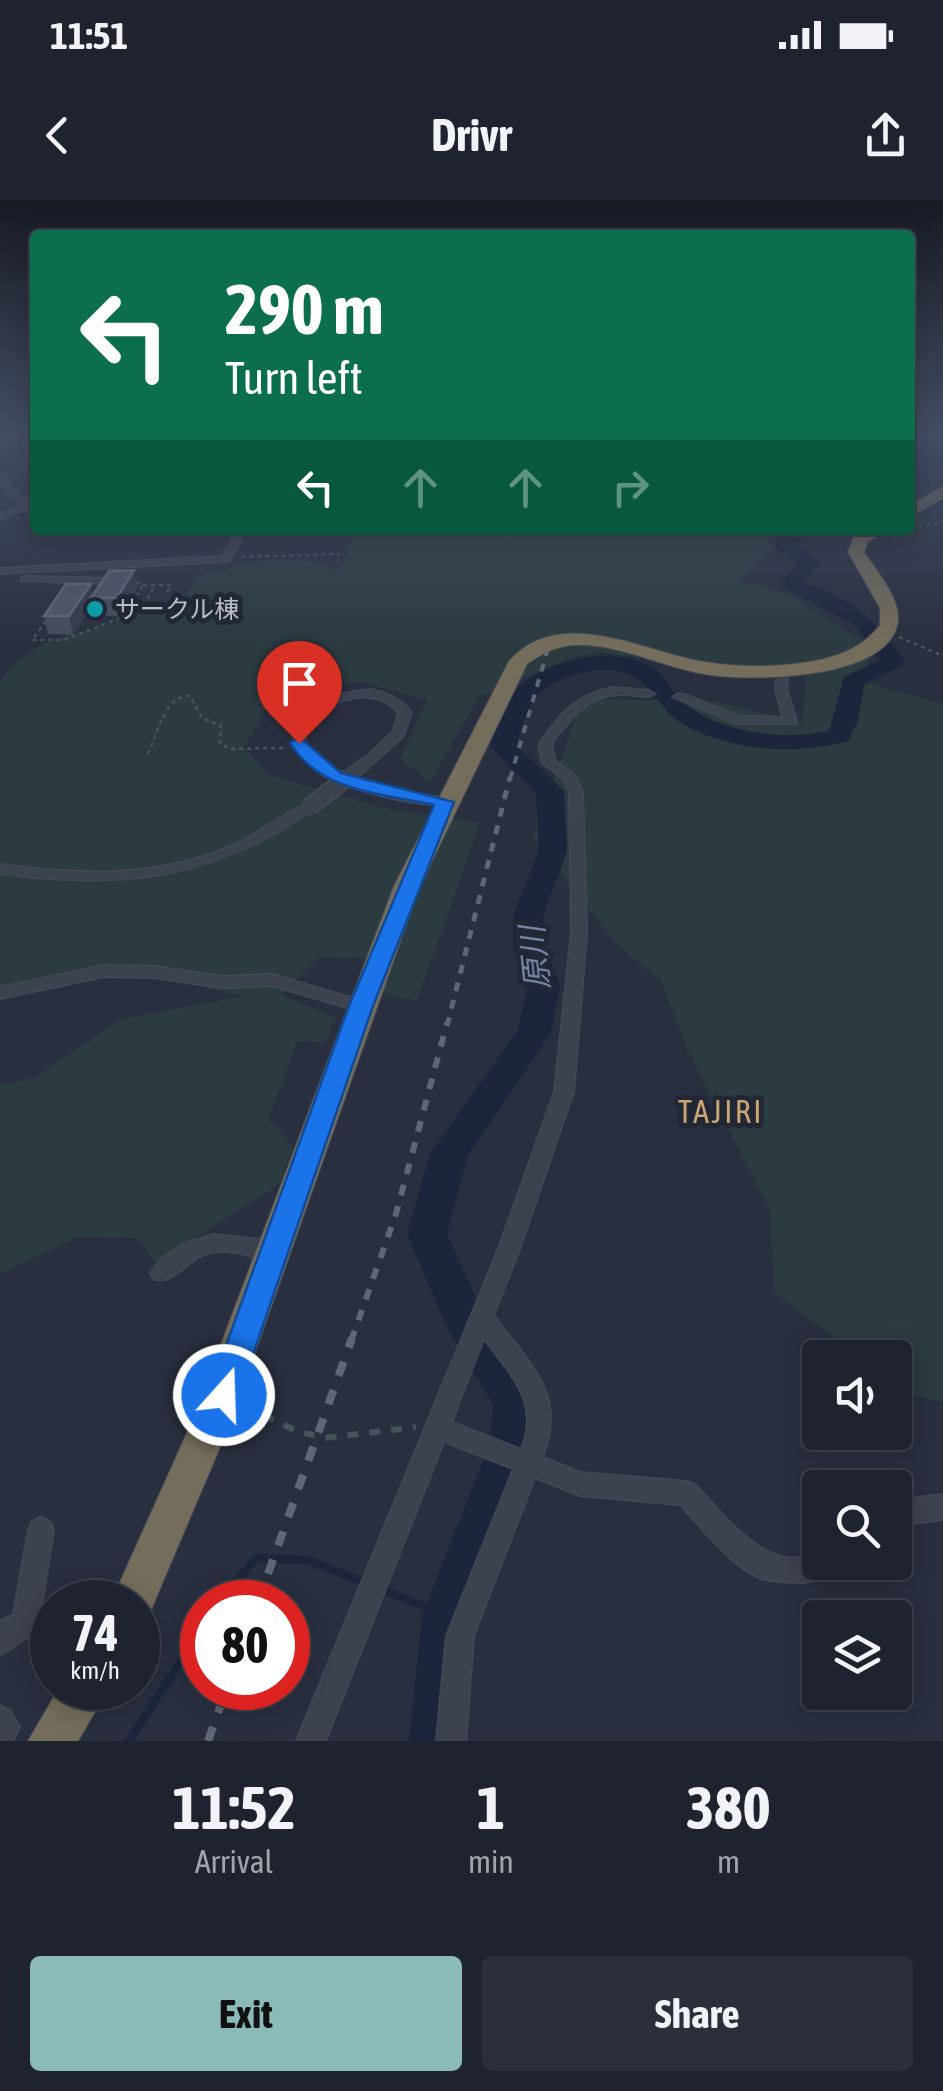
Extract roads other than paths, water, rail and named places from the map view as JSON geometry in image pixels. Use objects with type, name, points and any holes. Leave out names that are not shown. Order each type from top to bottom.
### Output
[{"type":"highway","points":[[144,1580],[224,1395],[361,1006],[444,802],[519,661],[532,648],[582,639],[703,668],[783,672],[876,641],[889,608],[856,552],[860,540],[869,535]]},
{"type":"highway","points":[[51,1741],[71,1710]]},
{"type":"street","points":[[0,516],[30,505]]},
{"type":"street","points":[[0,571],[226,559],[237,539],[234,535]]},
{"type":"street","points":[[0,579],[73,580],[104,587],[139,583]]},
{"type":"street","points":[[58,602],[73,580]]},
{"type":"street","points":[[679,697],[737,720],[790,722],[792,714],[780,689],[783,672]]},
{"type":"street","points":[[310,1741],[481,1316],[564,1092],[576,998],[576,792],[569,777],[550,763],[545,744],[569,710],[592,693],[618,688],[649,694]]},
{"type":"street","points":[[0,869],[78,878],[166,871],[218,858],[258,841],[309,807],[367,762],[404,725],[406,713],[399,703],[386,697],[353,694],[316,706],[303,716],[298,731],[310,760],[335,777],[444,802]]},
{"type":"street","points":[[0,993],[104,971],[136,971],[222,982],[272,980],[361,1006]]},
{"type":"street","points":[[161,1272],[194,1246],[215,1240],[275,1250]]},
{"type":"street","points":[[451,1741],[460,1636],[541,1430],[537,1394],[481,1316]]},
{"type":"street","points":[[436,1426],[580,1484],[686,1493],[734,1543],[766,1566],[802,1570]]},
{"type":"street","points":[[912,1511],[943,1507]]},
{"type":"street","points":[[0,1640],[26,1624],[41,1530]]},
{"type":"street","points":[[0,1720],[5,1727],[0,1732]]},
{"type":"waterway","points":[[0,517],[30,514]]},
{"type":"waterway","name":"原川","points":[[437,1741],[448,1616],[513,1442],[516,1402],[460,1310],[427,1234],[449,1154],[534,1033],[544,985],[529,949],[528,916],[553,851],[550,791],[503,746],[517,708],[530,690],[554,675],[597,664],[625,666],[645,673],[670,704],[686,716],[727,734],[775,742],[839,736],[853,682],[873,669],[894,663],[863,620],[826,598],[789,585],[810,563],[785,548],[786,542],[800,535]]},
{"type":"waterway","points":[[238,1580],[256,1558],[308,1560],[365,1583]]},
{"type":"waterway","points":[[380,1589],[448,1616]]},
{"type":"waterway","points":[[129,1741],[180,1662]]},
{"type":"railway","points":[[510,779],[547,652]]},
{"type":"railway","points":[[447,1026],[510,777]]},
{"type":"railway","points":[[351,1341],[396,1214],[447,1023]]},
{"type":"railway","points":[[266,1580],[352,1338]]},
{"type":"railway","points":[[208,1741],[219,1710]]},
{"type":"place","name":"サークル棟","points":[[95,609]]},
{"type":"district","name":"TAJIRI","points":[[721,1112]]}]
